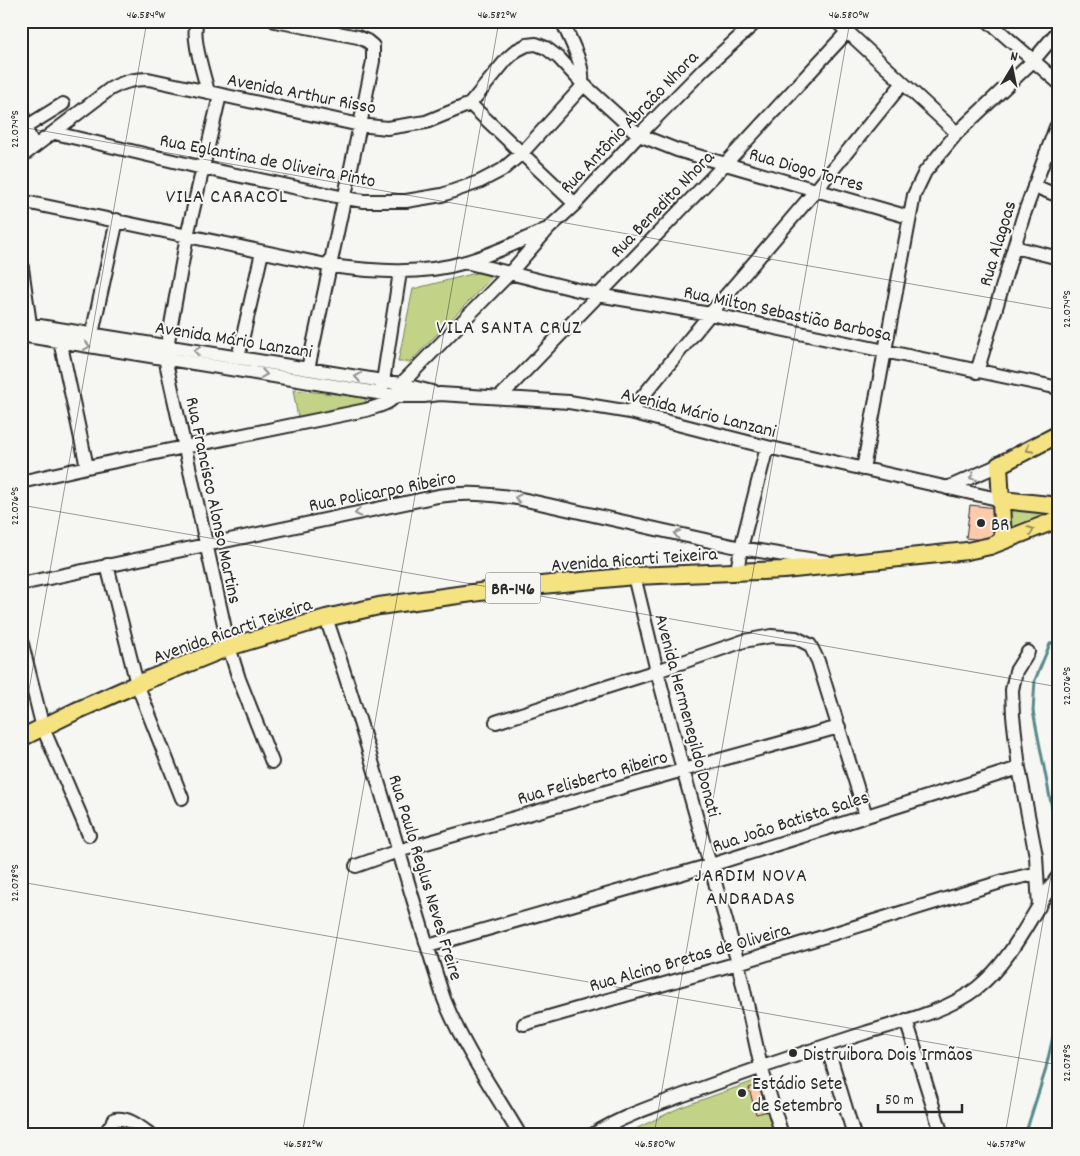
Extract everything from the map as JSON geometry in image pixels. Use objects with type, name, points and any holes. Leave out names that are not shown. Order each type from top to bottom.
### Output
[{"type":"main road","points":[[1003,540],[999,465],[1059,434]]},
{"type":"main road","points":[[1002,500],[1059,506]]},
{"type":"main road","name":"BR-146","points":[[1003,540],[1059,519]]},
{"type":"main road","name":"Avenida Ricarti Teixeira","points":[[21,738],[137,684],[229,648],[326,618],[379,606],[434,598],[634,576],[784,570],[967,551],[990,546],[1003,540]]},
{"type":"street","points":[[166,352],[187,236],[202,168],[214,93],[197,46],[195,26],[197,21]]},
{"type":"street","points":[[275,21],[358,37],[368,40],[373,46],[373,61],[308,369]]},
{"type":"street","points":[[562,21],[580,64],[583,84]]},
{"type":"street","name":"Rua Antônio Abraão Nhora","points":[[549,228],[575,204],[710,64],[757,21]]},
{"type":"street","points":[[836,21],[957,133]]},
{"type":"street","points":[[988,21],[1059,83]]},
{"type":"street","points":[[863,469],[914,195],[925,172],[957,133],[1033,61],[1059,30]]},
{"type":"street","name":"Rua Benedito Nhora","points":[[500,397],[725,164],[847,32]]},
{"type":"street","name":"Avenida Arthur Risso","points":[[21,157],[55,133],[110,89],[134,79],[148,79],[360,125],[387,128],[426,122],[470,104],[507,59],[517,50],[527,45],[536,44],[546,48],[559,58],[583,84],[639,136]]},
{"type":"street","name":"Rua Eglantina de Oliveira Pinto","points":[[55,133],[202,168],[345,198],[364,201],[406,201],[442,195],[479,182],[502,170],[522,153],[575,97],[583,84]]},
{"type":"street","points":[[630,412],[710,314],[817,189],[902,84]]},
{"type":"street","points":[[23,128],[63,104]]},
{"type":"street","points":[[470,104],[575,204]]},
{"type":"street","points":[[21,109],[23,128],[34,146]]},
{"type":"street","name":"Rua Alagoas","points":[[978,372],[1014,247],[1056,127]]},
{"type":"street","name":"Rua Diogo Torres","points":[[639,136],[677,150],[909,217]]},
{"type":"street","points":[[1046,153],[1059,155]]},
{"type":"street","points":[[1034,186],[1059,196]]},
{"type":"street","points":[[21,201],[331,266],[400,272],[436,268],[464,262],[503,249],[549,228]]},
{"type":"street","points":[[92,334],[117,220]]},
{"type":"street","points":[[21,482],[383,405],[509,274],[549,228]]},
{"type":"street","points":[[1014,247],[1059,258]]},
{"type":"street","points":[[238,358],[262,252]]},
{"type":"street","points":[[21,262],[26,324]]},
{"type":"street","name":"Rua Milton Sebastião Barbosa","points":[[464,262],[598,295],[710,314],[1059,388]]},
{"type":"street","points":[[366,410],[382,387],[400,272]]},
{"type":"street","name":"Avenida Mário Lanzani","points":[[26,324],[92,334],[166,352],[398,390],[569,402],[630,412],[767,447],[1002,500]]},
{"type":"street","points":[[57,329],[87,467]]},
{"type":"street","name":"Avenida Mário Lanzani","points":[[21,335],[60,342],[238,358],[308,369],[382,387]]},
{"type":"street","name":"Rua Francisco Alonso Martins","points":[[166,352],[184,446],[229,648],[239,679],[272,762]]},
{"type":"street","points":[[737,571],[741,548],[767,447]]},
{"type":"street","points":[[947,488],[999,465]]},
{"type":"street","name":"Rua Policarpo Ribeiro","points":[[21,584],[438,496],[464,493],[517,498],[741,548],[840,563]]},
{"type":"street","points":[[107,566],[137,684],[182,798]]},
{"type":"street","name":"Avenida Hermenegildo Donati","points":[[634,576],[683,770],[738,963],[761,1067],[782,1135]]},
{"type":"street","name":"Rua Paulo Reglus Neves Freire","points":[[326,618],[362,724],[398,851],[452,1019],[520,1135]]},
{"type":"street","points":[[496,722],[657,672],[744,641],[771,636],[796,638],[810,645],[818,660],[866,816]]},
{"type":"street","points":[[21,640],[43,728],[89,835]]},
{"type":"street","points":[[1028,652],[1016,671],[1012,690],[1013,716],[1019,768],[1036,856],[1038,908]]},
{"type":"street","name":"Rua Felisberto Ribeiro","points":[[356,866],[398,851],[839,727]]},
{"type":"street","name":"Rua João Batista Sales","points":[[428,946],[711,865],[1019,768]]},
{"type":"street","name":"Rua Alcino Bretas de Oliveira","points":[[524,1024],[738,963],[1004,881],[1037,873]]},
{"type":"street","points":[[592,1135],[612,1122],[637,1112],[761,1067],[948,1005],[976,988],[1000,966],[1018,942],[1056,881]]},
{"type":"street","points":[[906,1020],[942,1135]]},
{"type":"street","points":[[827,1046],[854,1135]]},
{"type":"street","points":[[104,1135],[115,1119],[122,1118],[130,1121],[150,1135]]},
{"type":"green space","points":[[497,272],[410,362],[398,362],[413,289],[476,273]]},
{"type":"green space","points":[[293,390],[358,396],[365,398],[366,402],[365,405],[298,418]]},
{"type":"green space","points":[[1010,505],[1059,511],[1008,535]]},
{"type":"green space","name":"Estádio Sete de Setembro","points":[[760,1079],[776,1135],[623,1135],[679,1108]]},
{"type":"building","name":"BR","points":[[970,505],[996,508],[992,541],[966,538]]},
{"type":"building","points":[[760,1084],[768,1111],[756,1114],[749,1088]]},
{"type":"waterway","points":[[1059,639],[1050,644],[1035,680],[1033,711],[1059,844]]},
{"type":"waterway","points":[[1025,1135],[1045,1072],[1059,1010]]},
{"type":"place","name":"BR","points":[[981,523]]},
{"type":"place","name":"Distruibora Dois Irmãos","points":[[793,1053]]},
{"type":"place","name":"Estádio Sete de Setembro","points":[[742,1093]]},
{"type":"district","name":"VILA CARACOL","points":[[227,195]]},
{"type":"district","name":"VILA SANTA CRUZ","points":[[509,326]]},
{"type":"district","name":"JARDIM NOVA ANDRADAS","points":[[751,886]]}]
